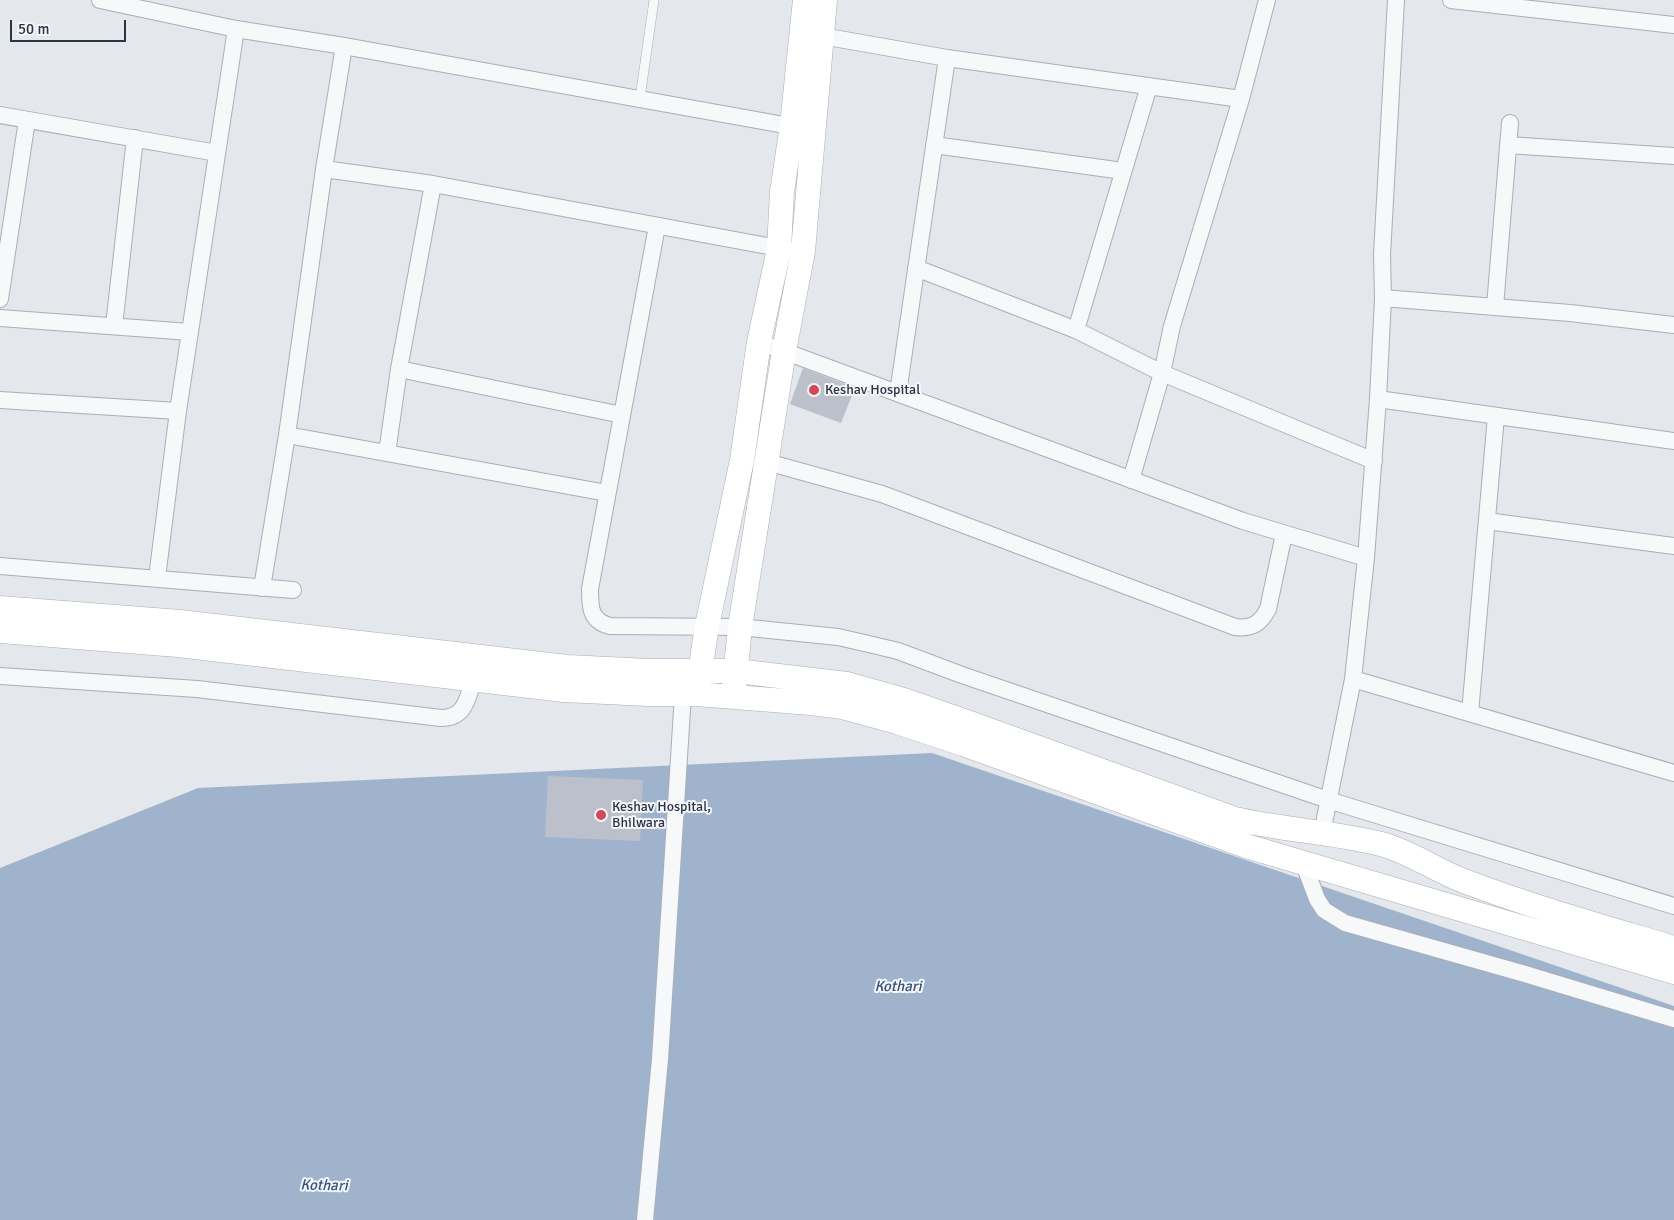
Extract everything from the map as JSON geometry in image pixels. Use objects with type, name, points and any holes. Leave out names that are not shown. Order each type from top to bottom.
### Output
[{"type":"main road","points":[[733,697],[740,627],[784,351],[803,251],[805,0]]},
{"type":"main road","points":[[690,694],[700,670],[707,626],[742,460],[760,342],[779,249],[782,192],[803,128],[822,36],[825,0]]},
{"type":"main road","points":[[0,608],[180,622],[567,667],[649,671],[736,671],[847,684],[904,700],[1235,819],[1382,844],[1409,854],[1463,881],[1538,907],[1674,948]]},
{"type":"main road","points":[[0,631],[178,645],[564,690],[690,694],[842,707],[896,722],[1246,846],[1674,972]]},
{"type":"street","points":[[1131,480],[1162,373],[1172,326],[1241,99],[1267,0]]},
{"type":"street","points":[[1322,834],[1353,679],[1366,558],[1378,399],[1383,298],[1382,255],[1396,0]]},
{"type":"street","points":[[1451,0],[1550,6],[1674,25]]},
{"type":"street","points":[[110,1],[236,29],[344,46],[803,128]]},
{"type":"street","points":[[157,578],[178,411],[236,29]]},
{"type":"street","points":[[822,36],[947,58],[1241,99]]},
{"type":"street","points":[[262,588],[287,434],[324,169],[344,46]]},
{"type":"street","points":[[898,393],[947,58]]},
{"type":"street","points":[[1076,330],[1148,86]]},
{"type":"street","points":[[0,115],[217,153]]},
{"type":"street","points":[[0,298],[27,120]]},
{"type":"street","points":[[1495,307],[1510,123]]},
{"type":"street","points":[[114,326],[135,138]]},
{"type":"street","points":[[934,145],[1123,171]]},
{"type":"street","points":[[1508,145],[1674,156]]},
{"type":"street","points":[[324,169],[433,184],[779,249],[803,251]]},
{"type":"street","points":[[387,453],[399,369],[433,184]]},
{"type":"street","points":[[656,226],[590,589],[591,608],[597,620],[602,624],[610,626],[740,627],[838,637],[898,651],[1328,800],[1674,906]]},
{"type":"street","points":[[916,268],[1076,330],[1162,373],[1374,461]]},
{"type":"street","points":[[1383,298],[1570,313],[1674,325]]},
{"type":"street","points":[[0,318],[190,332]]},
{"type":"street","points":[[760,342],[1243,521],[1366,558]]},
{"type":"street","points":[[399,369],[622,415]]},
{"type":"street","points":[[1378,399],[1674,441]]},
{"type":"street","points":[[0,400],[178,411]]},
{"type":"street","points":[[1470,713],[1496,416]]},
{"type":"street","points":[[287,434],[607,493]]},
{"type":"street","points":[[767,462],[882,494],[1235,627],[1255,626],[1268,609],[1284,534]]},
{"type":"street","points":[[1487,521],[1674,546]]},
{"type":"street","points":[[0,566],[293,590]]},
{"type":"street","points":[[0,676],[197,689],[441,718],[451,718],[458,715],[464,707],[474,679]]},
{"type":"street","points":[[1353,679],[1674,773]]},
{"type":"street","points":[[645,1220],[690,694]]},
{"type":"street","points":[[1303,862],[1317,899],[1324,910],[1332,917],[1344,923],[1525,974],[1674,1019]]},
{"type":"lane","points":[[640,98],[654,0]]},
{"type":"water","name":"Kothari","points":[[932,753],[1674,1006],[1674,1220],[0,1220],[0,868],[198,788]]},
{"type":"building","points":[[803,368],[855,388],[841,423],[790,404]]},
{"type":"building","points":[[548,776],[643,780],[640,841],[545,837]]},
{"type":"place","name":"Keshav Hospital","points":[[814,390]]},
{"type":"place","name":"Keshav Hospital, Bhilwara","points":[[601,815]]}]
